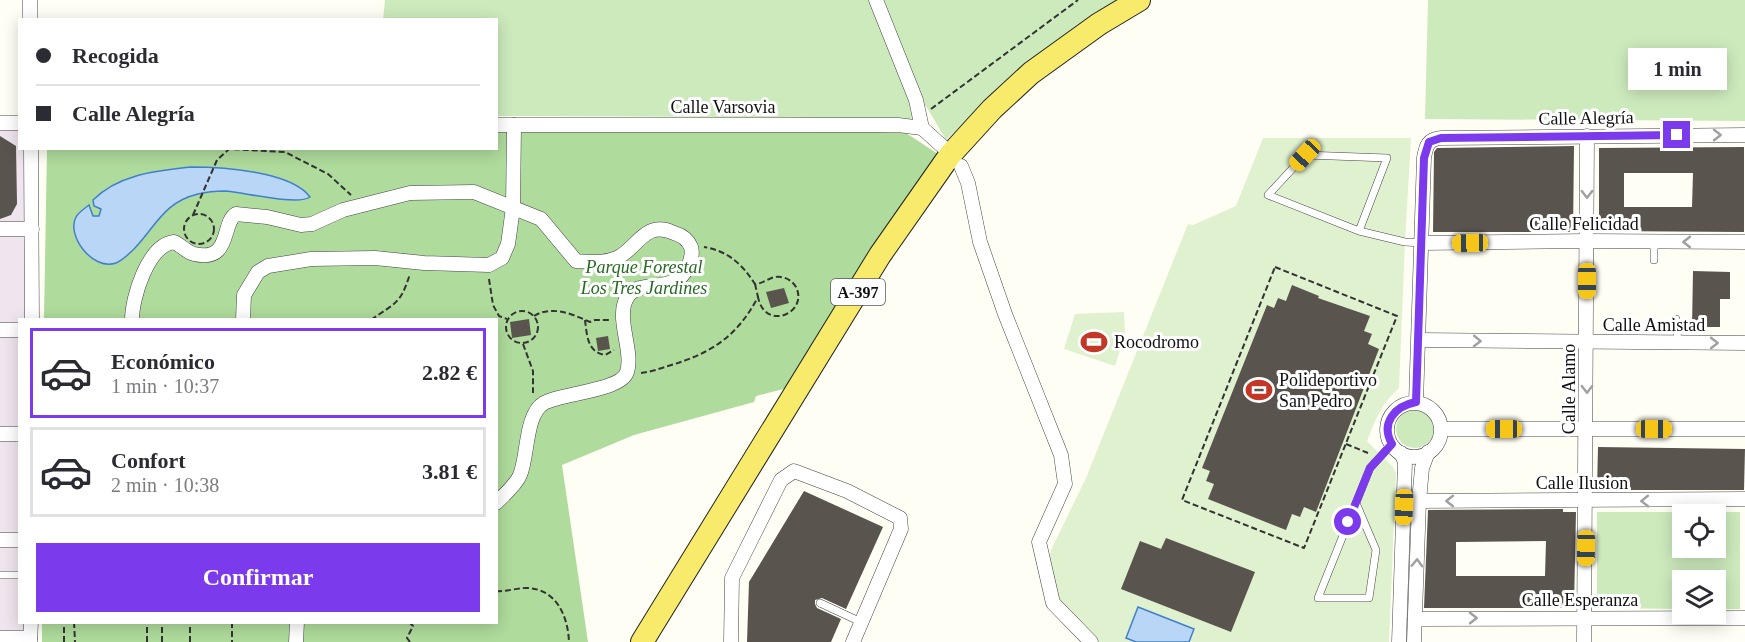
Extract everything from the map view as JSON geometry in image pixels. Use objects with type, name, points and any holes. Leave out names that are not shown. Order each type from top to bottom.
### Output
[{"type":"main road","name":"A-397","points":[[642,642],[880,255],[950,155],[992,109],[1031,73],[1099,24],[1139,0]]},
{"type":"street","points":[[30,0],[30,18]]},
{"type":"street","points":[[876,0],[913,92],[921,122],[942,146]]},
{"type":"street","name":"Calle Varsovia","points":[[498,125],[898,124],[921,122]]},
{"type":"street","points":[[0,123],[18,123]]},
{"type":"street","points":[[243,318],[244,295],[258,272],[268,266],[311,259],[375,258],[486,265],[502,258],[508,244],[513,208],[514,125]]},
{"type":"street","name":"Calle Alegría","points":[[1423,243],[1424,158],[1429,142],[1441,138],[1745,135]]},
{"type":"street","name":"Calle Alamo","points":[[1584,642],[1587,136]]},
{"type":"street","points":[[31,150],[32,318]]},
{"type":"street","points":[[961,166],[968,183],[980,242],[1005,314],[1061,455],[1065,484],[1039,542],[1053,603],[1091,642]]},
{"type":"street","points":[[132,318],[134,302],[145,270],[158,251],[168,243],[178,244],[192,253],[206,254],[217,250],[224,242],[229,220],[236,214],[267,217],[301,225],[312,224],[343,210],[410,194],[474,192],[541,219],[576,261],[595,263],[613,259],[627,253],[634,242],[645,233],[657,230],[671,231],[681,236],[692,248],[692,258],[686,271],[676,282],[639,289],[629,294],[623,304],[622,329],[627,357],[626,374],[621,381],[556,398],[539,407],[534,412],[520,476],[498,501]]},
{"type":"street","points":[[0,229],[32,229]]},
{"type":"street","name":"Calle Felicidad","points":[[1423,243],[1745,242]]},
{"type":"street","points":[[1416,402],[1423,243]]},
{"type":"street","points":[[0,330],[18,330]]},
{"type":"street","name":"Calle Amistad","points":[[1419,340],[1745,343]]},
{"type":"street","points":[[1399,642],[1405,462],[1387,428],[1394,411],[1416,402],[1434,411],[1440,419],[1442,429],[1440,438],[1428,453],[1422,468],[1414,642]]},
{"type":"street","points":[[1442,429],[1745,429]]},
{"type":"street","points":[[0,434],[18,434]]},
{"type":"street","points":[[1394,445],[1412,458],[1428,453]]},
{"type":"street","points":[[731,642],[732,578],[781,480],[794,471],[847,491],[900,518],[902,529],[853,642]]},
{"type":"street","name":"Calle Ilusion","points":[[1419,501],[1745,499]]},
{"type":"street","points":[[0,540],[18,540]]},
{"type":"street","name":"Calle Esperanza","points":[[1415,619],[1745,618]]},
{"type":"street","points":[[0,638],[30,640],[31,624]]},
{"type":"street","points":[[296,642],[297,624]]},
{"type":"lane","points":[[1359,231],[1387,158],[1305,155],[1268,195],[1359,231],[1405,242],[1423,243]]},
{"type":"lane","points":[[1654,241],[1654,260]]},
{"type":"lane","points":[[1677,319],[1678,343]]},
{"type":"lane","points":[[1356,503],[1376,550],[1369,598],[1318,598],[1356,503],[1370,468],[1394,445]]},
{"type":"lane","points":[[0,575],[18,575]]},
{"type":"lane","points":[[820,603],[861,622]]},
{"type":"path","points":[[921,122],[1078,0]]},
{"type":"path","points":[[193,215],[204,215],[213,223],[213,234],[205,243],[194,243],[186,235],[185,224],[193,215],[217,160],[227,150]]},
{"type":"path","points":[[257,150],[285,152],[328,174],[353,196],[358,206]]},
{"type":"path","points":[[692,248],[707,248],[729,256],[742,266],[754,284],[763,310],[774,316],[781,316],[793,310],[798,298],[795,286],[785,278],[772,277],[760,284],[754,284]]},
{"type":"path","points":[[374,318],[394,306],[400,298],[414,261]]},
{"type":"path","points":[[486,265],[493,305],[499,316],[507,319]]},
{"type":"path","points":[[1275,267],[1397,316],[1346,444],[1304,548],[1182,500],[1275,267]]},
{"type":"path","points":[[626,374],[660,368],[713,348],[729,337],[749,313],[758,297]]},
{"type":"path","points":[[526,311],[534,316],[538,328],[536,335],[529,341],[516,342],[508,336],[505,328],[507,319],[513,313],[526,311]]},
{"type":"path","points":[[534,316],[546,311],[559,311],[570,313],[590,322],[609,319],[622,329],[617,348],[605,355],[600,354],[590,345],[585,320]]},
{"type":"path","points":[[523,343],[533,371],[533,394],[539,407]]},
{"type":"path","points":[[1346,444],[1371,454],[1394,445]]},
{"type":"path","points":[[498,591],[527,588],[543,592],[558,602],[569,630],[570,642]]},
{"type":"path","points":[[64,624],[64,642]]},
{"type":"path","points":[[74,624],[75,642]]},
{"type":"path","points":[[147,624],[147,642]]},
{"type":"path","points":[[162,624],[162,642]]},
{"type":"path","points":[[190,624],[190,642]]},
{"type":"path","points":[[232,624],[232,642]]},
{"type":"path","points":[[410,642],[407,638],[413,626],[411,624]]},
{"type":"shaded area","points":[[0,123],[18,123],[18,150],[31,150],[32,318],[18,318],[18,624],[31,624],[30,642],[0,642]]},
{"type":"green space","points":[[385,0],[1117,0],[1001,87],[946,140],[926,106],[910,120],[498,116],[498,18],[383,18]]},
{"type":"green space","points":[[1428,0],[1745,0],[1745,121],[1425,119]]},
{"type":"green space","name":"Parque Forestal Los Tres Jardines","points":[[715,126],[906,133],[941,156],[791,387],[756,396],[754,402],[634,435],[562,465],[588,642],[42,642],[42,624],[498,624],[498,318],[44,318],[47,150],[498,150],[498,131]]},
{"type":"green space","name":"Polideportivo San Pedro","points":[[1263,138],[1411,138],[1399,388],[1383,406],[1367,441],[1393,467],[1396,474],[1389,642],[1099,642],[1082,630],[1057,602],[1049,560],[1051,550],[1086,478],[1188,224],[1193,225],[1236,206]]},
{"type":"green space","name":"Rocodromo","points":[[1124,312],[1125,335],[1115,366],[1064,349],[1075,314]]},
{"type":"green space","points":[[1415,410],[1422,411],[1428,416],[1433,422],[1433,436],[1428,442],[1422,447],[1415,448],[1408,447],[1402,442],[1397,436],[1396,429],[1397,422],[1402,416],[1408,411]]},
{"type":"green space","points":[[1597,512],[1672,512],[1672,558],[1726,558],[1726,512],[1740,512],[1740,609],[1726,609],[1726,570],[1672,570],[1672,609],[1597,608]]},
{"type":"water","points":[[191,167],[220,168],[272,176],[301,188],[310,197],[294,200],[225,191],[198,194],[186,198],[169,209],[134,249],[116,263],[98,262],[83,250],[75,233],[76,217],[89,205],[93,216],[99,216],[101,209],[94,206],[93,200],[103,191],[114,184],[139,175]]},
{"type":"water","points":[[1138,607],[1194,629],[1189,642],[1136,642],[1126,638]]},
{"type":"building","points":[[0,136],[16,146],[17,204],[11,215],[0,219]]},
{"type":"building","points":[[1574,146],[1573,232],[1433,232],[1434,152],[1437,148]]},
{"type":"building","points":[[1744,147],[1744,232],[1599,231],[1599,148]],"holes":[[[1624,173],[1693,173],[1692,207],[1624,207]]]},
{"type":"building","points":[[1693,271],[1730,272],[1730,299],[1720,299],[1720,327],[1692,327]]},
{"type":"building","points":[[1292,285],[1319,296],[1318,298],[1370,316],[1364,331],[1372,334],[1368,344],[1379,349],[1316,512],[1304,507],[1300,517],[1292,514],[1286,530],[1208,499],[1214,484],[1206,481],[1210,471],[1202,468],[1267,305],[1274,308],[1278,298],[1286,301]]},
{"type":"building","points":[[784,288],[789,303],[771,308],[766,292]]},
{"type":"building","points":[[529,319],[531,335],[512,338],[510,322]]},
{"type":"building","points":[[608,336],[610,349],[598,351],[596,338]]},
{"type":"building","points":[[1598,447],[1745,449],[1744,490],[1597,490]]},
{"type":"building","points":[[804,491],[883,527],[846,609],[822,598],[815,600],[817,608],[841,619],[831,642],[747,642],[749,582]]},
{"type":"building","points":[[1563,509],[1563,512],[1576,512],[1574,605],[1562,605],[1561,608],[1424,608],[1428,510]],"holes":[[[1546,541],[1545,576],[1456,576],[1456,542]]]},
{"type":"building","points":[[1166,538],[1255,572],[1231,632],[1121,589],[1140,541],[1161,549]]},
{"type":"place","name":"Rocodromo","points":[[1094,342]]},
{"type":"place","name":"Polideportivo San Pedro","points":[[1259,390]]},
{"type":"route","points":[[1348,522],[1370,468],[1392,444],[1387,428],[1389,419],[1398,408],[1416,402],[1424,158],[1429,142],[1436,138],[1677,135]]}]
